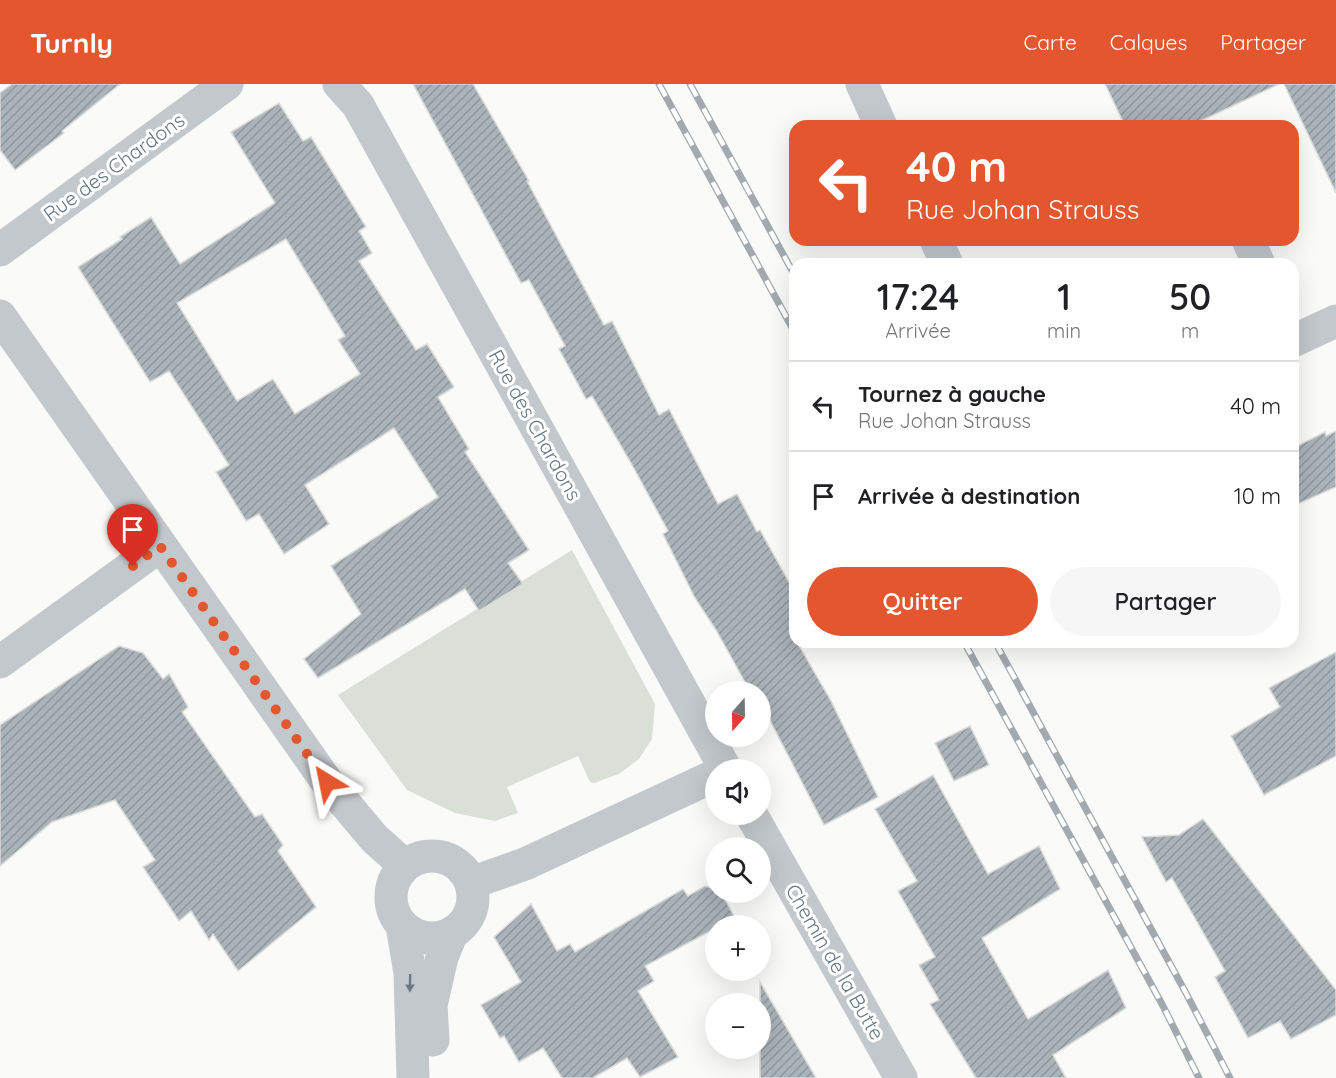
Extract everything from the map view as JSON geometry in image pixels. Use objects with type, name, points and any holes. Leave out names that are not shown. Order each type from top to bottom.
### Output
[{"type":"street","name":"Rue des Chardons","points":[[0,250],[227,84]]},
{"type":"street","name":"Rue des Chardons","points":[[339,84],[358,105],[720,759]]},
{"type":"street","points":[[862,84],[878,120]]},
{"type":"street","points":[[0,316],[327,782],[374,838],[404,865]]},
{"type":"street","points":[[1299,337],[1336,321]]},
{"type":"street","points":[[0,662],[160,546]]},
{"type":"street","points":[[471,883],[525,864],[705,780]]},
{"type":"street","name":"Chemin de la Butte","points":[[757,825],[901,1078]]},
{"type":"street","points":[[422,856],[442,856],[460,866],[471,883],[473,897],[471,911],[463,924],[452,933],[439,937],[426,937],[413,933],[402,925],[393,911],[390,895],[394,878],[404,865],[422,856]]},
{"type":"street","points":[[402,925],[410,973],[413,1078]]},
{"type":"street","points":[[435,1078],[431,1005],[442,957],[452,933]]},
{"type":"shaded area","points":[[572,550],[655,704],[652,739],[639,759],[619,774],[594,783],[590,782],[578,756],[507,787],[518,813],[495,821],[455,813],[407,790],[338,695]]},
{"type":"building","points":[[12,84],[120,84],[62,131],[64,133],[15,170],[0,150],[0,93]]},
{"type":"building","points":[[413,84],[473,84],[529,181],[527,181],[604,325],[612,321],[659,415],[669,409],[718,504],[737,494],[757,532],[760,530],[789,582],[789,648],[800,648],[830,699],[878,797],[824,825],[771,722],[771,681],[744,681],[695,598],[663,534],[668,531],[631,463],[592,396],[586,399],[559,349],[565,346],[529,280],[521,283]]},
{"type":"building","points":[[1105,84],[1279,84],[1203,120],[1122,120]]},
{"type":"building","points":[[1284,84],[1336,84],[1336,193]]},
{"type":"building","points":[[279,103],[303,141],[311,137],[366,227],[359,231],[372,253],[359,261],[416,350],[427,344],[454,387],[438,397],[469,449],[465,452],[529,550],[508,563],[523,584],[479,611],[465,589],[318,678],[304,659],[361,614],[331,566],[438,497],[394,428],[305,485],[329,524],[284,554],[259,514],[246,521],[216,472],[229,465],[169,371],[150,382],[78,267],[151,217],[180,264],[275,203],[231,132]],"holes":[[[286,239],[345,336],[338,340],[360,374],[295,414],[273,379],[237,401],[177,303]]]},
{"type":"building","points":[[1336,431],[1336,487],[1299,503],[1299,445],[1325,432],[1326,436]]},
{"type":"building","points":[[119,646],[143,653],[163,679],[169,674],[188,707],[182,712],[255,817],[262,814],[283,845],[278,851],[316,907],[238,971],[213,934],[209,940],[191,911],[179,921],[143,867],[155,860],[115,800],[52,822],[0,866],[0,725]]},
{"type":"building","points":[[1336,652],[1336,756],[1264,795],[1231,736],[1280,707],[1269,688]]},
{"type":"building","points":[[970,726],[989,765],[954,781],[935,743]]},
{"type":"building","points":[[933,775],[988,874],[1039,846],[1060,889],[982,938],[1028,1019],[1108,970],[1126,1008],[1053,1055],[1066,1078],[976,1078],[930,1004],[939,1000],[919,965],[935,957],[898,891],[917,881],[875,809]]},
{"type":"building","points":[[1203,819],[1336,990],[1336,1015],[1291,1039],[1280,1021],[1248,1038],[1215,977],[1225,971],[1172,878],[1166,882],[1142,837],[1179,835]]},
{"type":"building","points":[[705,886],[705,903],[727,903],[733,915],[705,915],[705,934],[645,966],[654,981],[638,991],[678,1057],[640,1077],[627,1058],[593,1078],[562,1078],[543,1048],[519,1062],[504,1036],[500,1038],[481,1005],[521,982],[494,937],[531,904],[557,951],[570,944],[575,952],[683,889],[688,896]]},
{"type":"building","points":[[760,982],[766,993],[760,993]]},
{"type":"building","points":[[771,1001],[816,1078],[760,1078],[760,1059],[771,1059]]},
{"type":"railway","points":[[659,84],[789,322]]},
{"type":"railway","points":[[690,84],[789,265]]},
{"type":"railway","points":[[967,648],[1163,1006],[1199,1078]]},
{"type":"railway","points":[[998,648],[1230,1078]]},
{"type":"route","points":[[133,566],[160,546],[327,782]]}]
